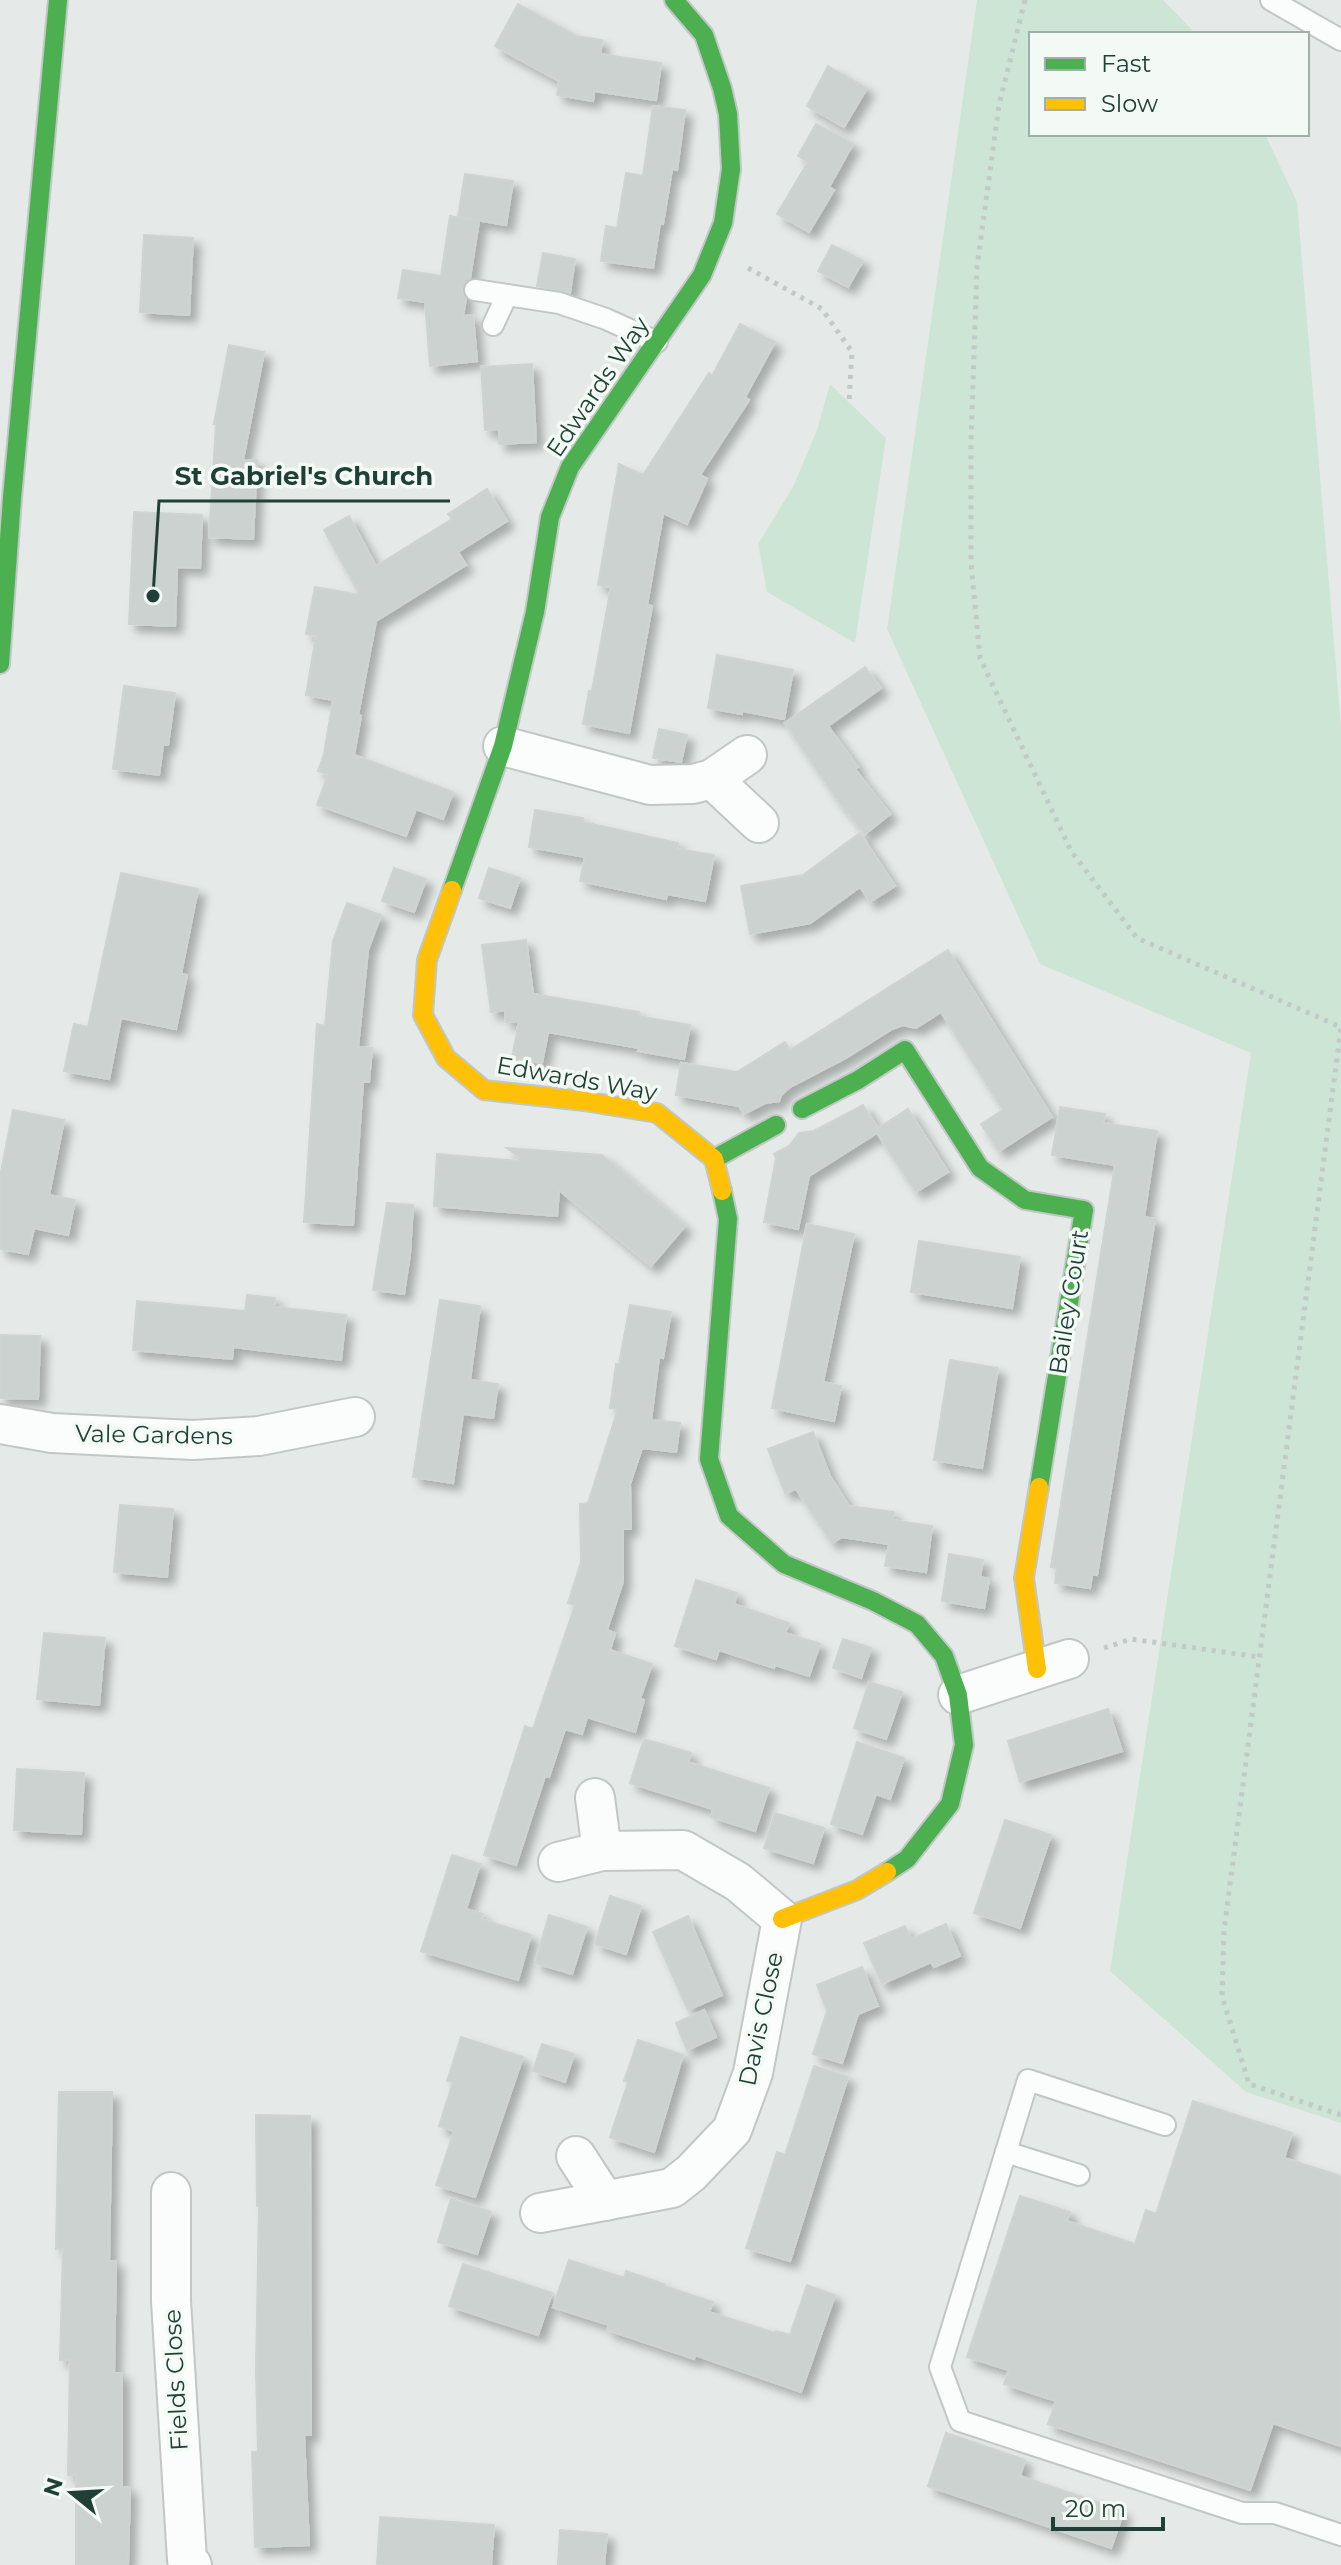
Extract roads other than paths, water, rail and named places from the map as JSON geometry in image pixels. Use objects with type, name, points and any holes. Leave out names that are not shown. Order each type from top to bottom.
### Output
[{"type":"street","points":[[0,664],[9,518],[58,0]]},
{"type":"street","name":"Edwards Way","points":[[674,0],[700,28],[725,92],[731,128],[731,175],[722,228],[702,275],[570,467],[550,517],[535,612],[503,746],[427,960],[423,1015],[446,1058],[484,1090],[657,1113],[714,1159]]},
{"type":"street","points":[[503,746],[650,785],[693,784],[712,779],[747,755]]},
{"type":"street","points":[[712,779],[759,823]]},
{"type":"street","name":"Bailey Court","points":[[802,1109],[858,1080],[905,1050],[980,1168],[1025,1200],[1084,1210],[1024,1578],[1053,1664]]},
{"type":"street","points":[[558,1862],[602,1851],[683,1850],[738,1882],[782,1919],[857,1890],[907,1859],[950,1804],[964,1745],[958,1695],[944,1656],[917,1624],[873,1601],[784,1564],[729,1516],[709,1459],[728,1219],[714,1159],[776,1125]]},
{"type":"street","name":"Vale Gardens","points":[[0,1424],[52,1433],[193,1440],[259,1436],[355,1417]]},
{"type":"street","points":[[958,1695],[1053,1664]]},
{"type":"street","points":[[595,1798],[602,1851]]},
{"type":"street","name":"Davis Close","points":[[540,2213],[605,2201],[680,2203],[691,2173],[732,2130],[753,2073],[782,1919]]},
{"type":"street","points":[[576,2156],[605,2201]]},
{"type":"street","name":"Fields Close","points":[[171,2192],[172,2316],[187,2560],[192,2565]]},
{"type":"lane","points":[[1271,0],[1341,40]]},
{"type":"lane","points":[[475,290],[559,303],[606,319],[657,342]]},
{"type":"lane","points":[[493,325],[507,295]]},
{"type":"lane","points":[[1165,2125],[1028,2080],[940,2367],[960,2421],[1242,2513],[1275,2513],[1341,2535]]},
{"type":"lane","points":[[1006,2152],[1079,2175]]},
{"type":"place","name":"St Gabriel's Church","points":[[153,596]]}]
